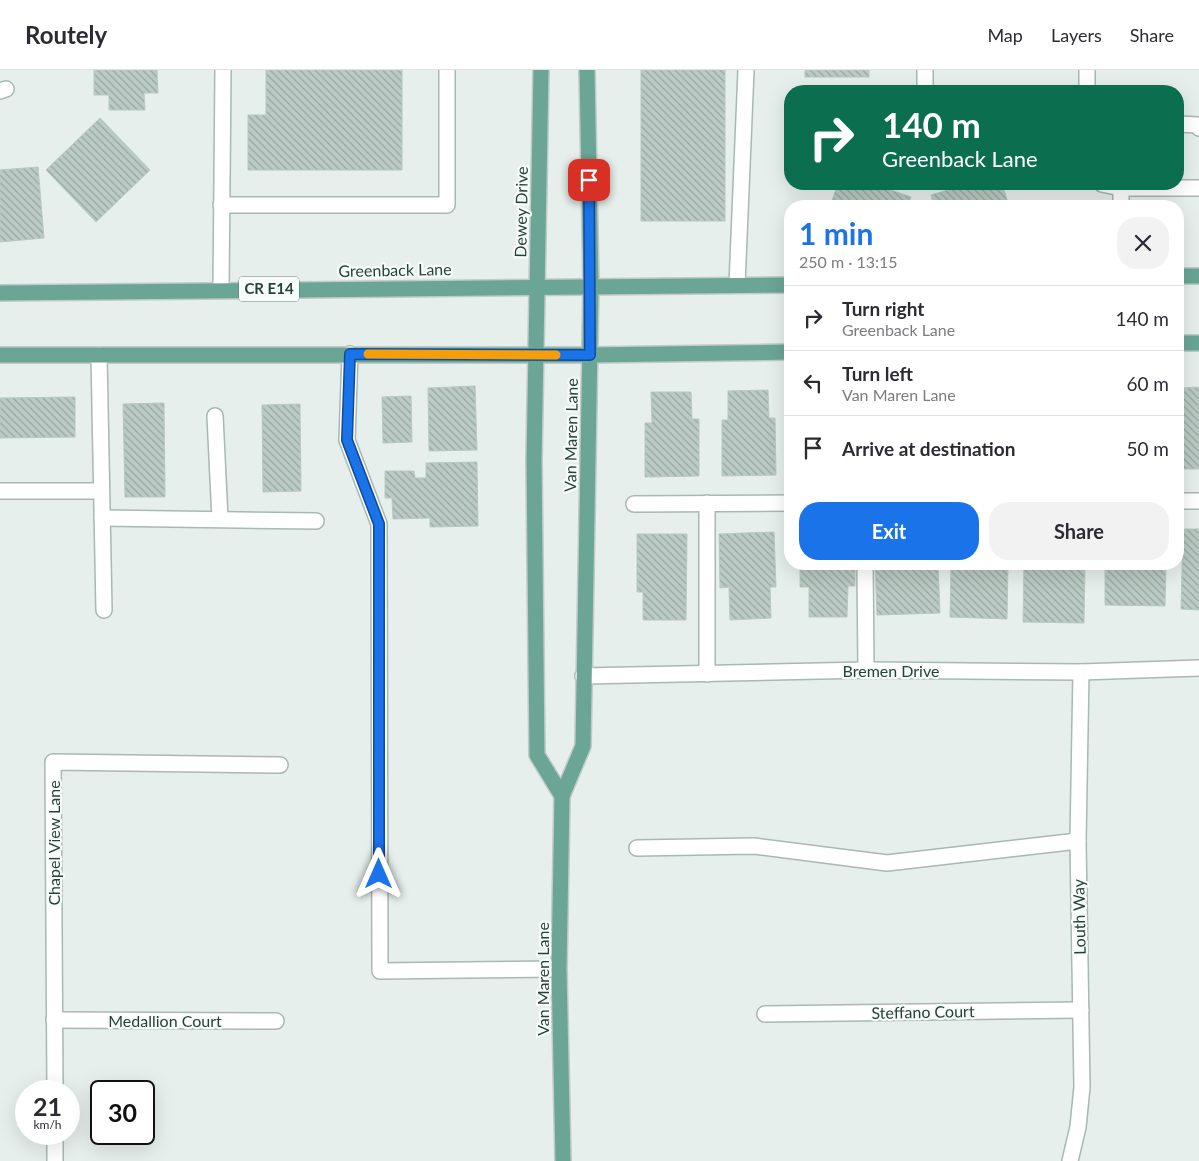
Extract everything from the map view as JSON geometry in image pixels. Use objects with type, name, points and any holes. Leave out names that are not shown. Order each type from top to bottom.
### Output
[{"type":"main road","name":"Dewey Drive","points":[[536,354],[541,70]]},
{"type":"main road","name":"Van Maren Lane","points":[[562,1161],[559,969],[562,796],[583,746],[591,285],[587,70]]},
{"type":"main road","points":[[1184,276],[1199,276]]},
{"type":"main road","name":"Greenback Lane","points":[[0,293],[784,284]]},
{"type":"main road","points":[[1184,344],[1199,343]]},
{"type":"main road","points":[[0,356],[590,355],[784,352]]},
{"type":"main road","points":[[536,354],[534,634],[537,755],[562,796]]},
{"type":"street","points":[[221,290],[223,70]]},
{"type":"street","points":[[221,205],[447,205],[448,70]]},
{"type":"street","points":[[738,285],[746,70]]},
{"type":"street","points":[[925,70],[925,85]]},
{"type":"street","points":[[1087,70],[1087,85]]},
{"type":"street","points":[[1184,124],[1198,124],[1199,128]]},
{"type":"street","points":[[1184,188],[1199,188]]},
{"type":"street","points":[[350,354],[347,440],[379,524],[380,972],[559,969]]},
{"type":"street","points":[[99,355],[104,610]]},
{"type":"street","points":[[215,416],[220,520]]},
{"type":"street","points":[[0,491],[101,491]]},
{"type":"street","points":[[1184,502],[1199,501]]},
{"type":"street","points":[[707,503],[707,674]]},
{"type":"street","points":[[634,504],[784,503]]},
{"type":"street","points":[[102,518],[316,521]]},
{"type":"street","points":[[865,570],[866,670]]},
{"type":"street","name":"Bremen Drive","points":[[583,676],[866,670],[1081,672],[1199,668]]},
{"type":"street","name":"Louth Way","points":[[1070,1161],[1078,1126],[1082,1087],[1078,841],[1081,672]]},
{"type":"street","name":"Chapel View Lane","points":[[55,1080],[53,762],[280,765]]},
{"type":"street","points":[[637,848],[754,846],[887,863],[1078,841]]},
{"type":"street","name":"Steffano Court","points":[[765,1014],[1081,1010]]},
{"type":"street","name":"Medallion Court","points":[[54,1020],[276,1021]]},
{"type":"street","points":[[55,1145],[55,1161]]},
{"type":"building","points":[[94,70],[157,70],[158,93],[144,93],[145,110],[109,110],[109,95],[94,95]]},
{"type":"building","points":[[266,70],[402,70],[402,170],[248,170],[248,115],[266,115]]},
{"type":"building","points":[[641,70],[725,70],[725,221],[641,221]]},
{"type":"building","points":[[805,70],[869,70],[869,77],[805,77]]},
{"type":"building","points":[[100,118],[150,170],[96,222],[46,170]]},
{"type":"building","points":[[38,167],[44,238],[0,242],[0,170]]},
{"type":"building","points":[[836,190],[891,190],[911,197],[910,200],[832,200]]},
{"type":"building","points":[[948,190],[1004,190],[1007,200],[932,200],[931,195]]},
{"type":"building","points":[[475,386],[477,450],[429,451],[428,388]]},
{"type":"building","points":[[1199,387],[1199,469],[1184,469],[1184,388]]},
{"type":"building","points":[[768,390],[769,418],[775,418],[776,475],[722,476],[722,420],[728,420],[728,391]]},
{"type":"building","points":[[651,392],[691,392],[692,419],[699,419],[699,476],[645,477],[645,423],[652,423]]},
{"type":"building","points":[[411,396],[412,442],[383,443],[382,397]]},
{"type":"building","points":[[75,397],[75,437],[0,438],[0,398]]},
{"type":"building","points":[[164,403],[165,497],[125,497],[123,404]]},
{"type":"building","points":[[300,404],[301,491],[263,492],[262,405]]},
{"type":"building","points":[[477,462],[478,526],[430,527],[430,518],[393,519],[392,498],[385,498],[385,471],[414,471],[415,478],[426,478],[426,463]]},
{"type":"building","points":[[1184,529],[1199,529],[1199,610],[1181,609],[1182,570],[1184,570]]},
{"type":"building","points":[[774,532],[776,587],[770,587],[771,618],[730,620],[729,587],[720,588],[719,534]]},
{"type":"building","points":[[637,534],[687,534],[686,620],[643,620],[643,592],[637,592]]},
{"type":"building","points":[[800,570],[855,570],[855,586],[848,586],[847,617],[809,617],[809,587],[800,587]]},
{"type":"building","points":[[875,570],[938,570],[940,613],[877,615]]},
{"type":"building","points":[[951,570],[1008,570],[1007,619],[950,617]]},
{"type":"building","points":[[1024,570],[1085,570],[1084,623],[1023,622]]},
{"type":"building","points":[[1105,570],[1166,570],[1165,606],[1105,605]]},
{"type":"slow traffic","points":[[368,354],[556,355]]},
{"type":"route","points":[[379,874],[379,524],[347,440],[350,354],[590,355],[589,180]]}]
